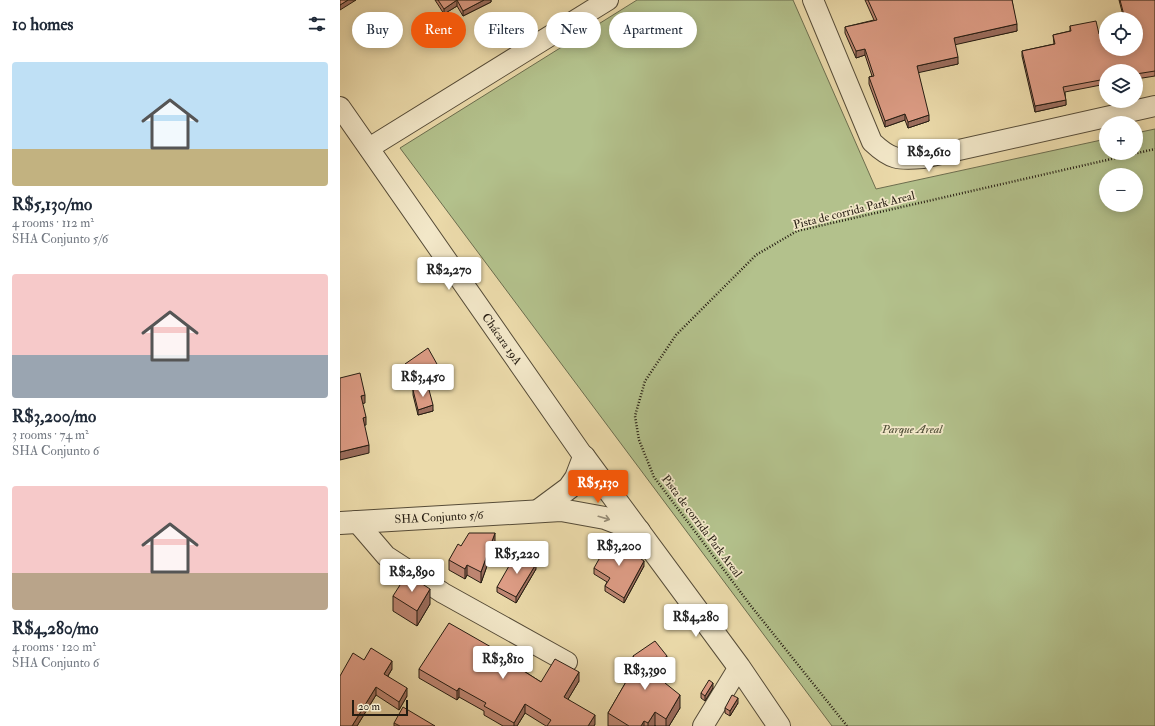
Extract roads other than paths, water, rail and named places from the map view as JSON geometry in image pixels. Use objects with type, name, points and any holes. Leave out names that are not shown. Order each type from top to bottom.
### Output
[{"type":"street","points":[[813,0],[872,142],[885,154],[900,160],[923,158],[1155,106]]},
{"type":"street","points":[[368,148],[602,2]]},
{"type":"street","name":"Chácara 19A","points":[[340,107],[584,456],[739,667],[779,726]]},
{"type":"street","points":[[538,511],[569,488],[576,478],[584,456]]},
{"type":"street","name":"SHA Conjunto 5/6","points":[[348,522],[561,510],[605,518],[639,531]]},
{"type":"street","points":[[348,522],[386,556],[443,593],[566,662]]},
{"type":"street","points":[[703,726],[739,667]]},
{"type":"park label","name":"Parque Areal","points":[[912,429]]}]
